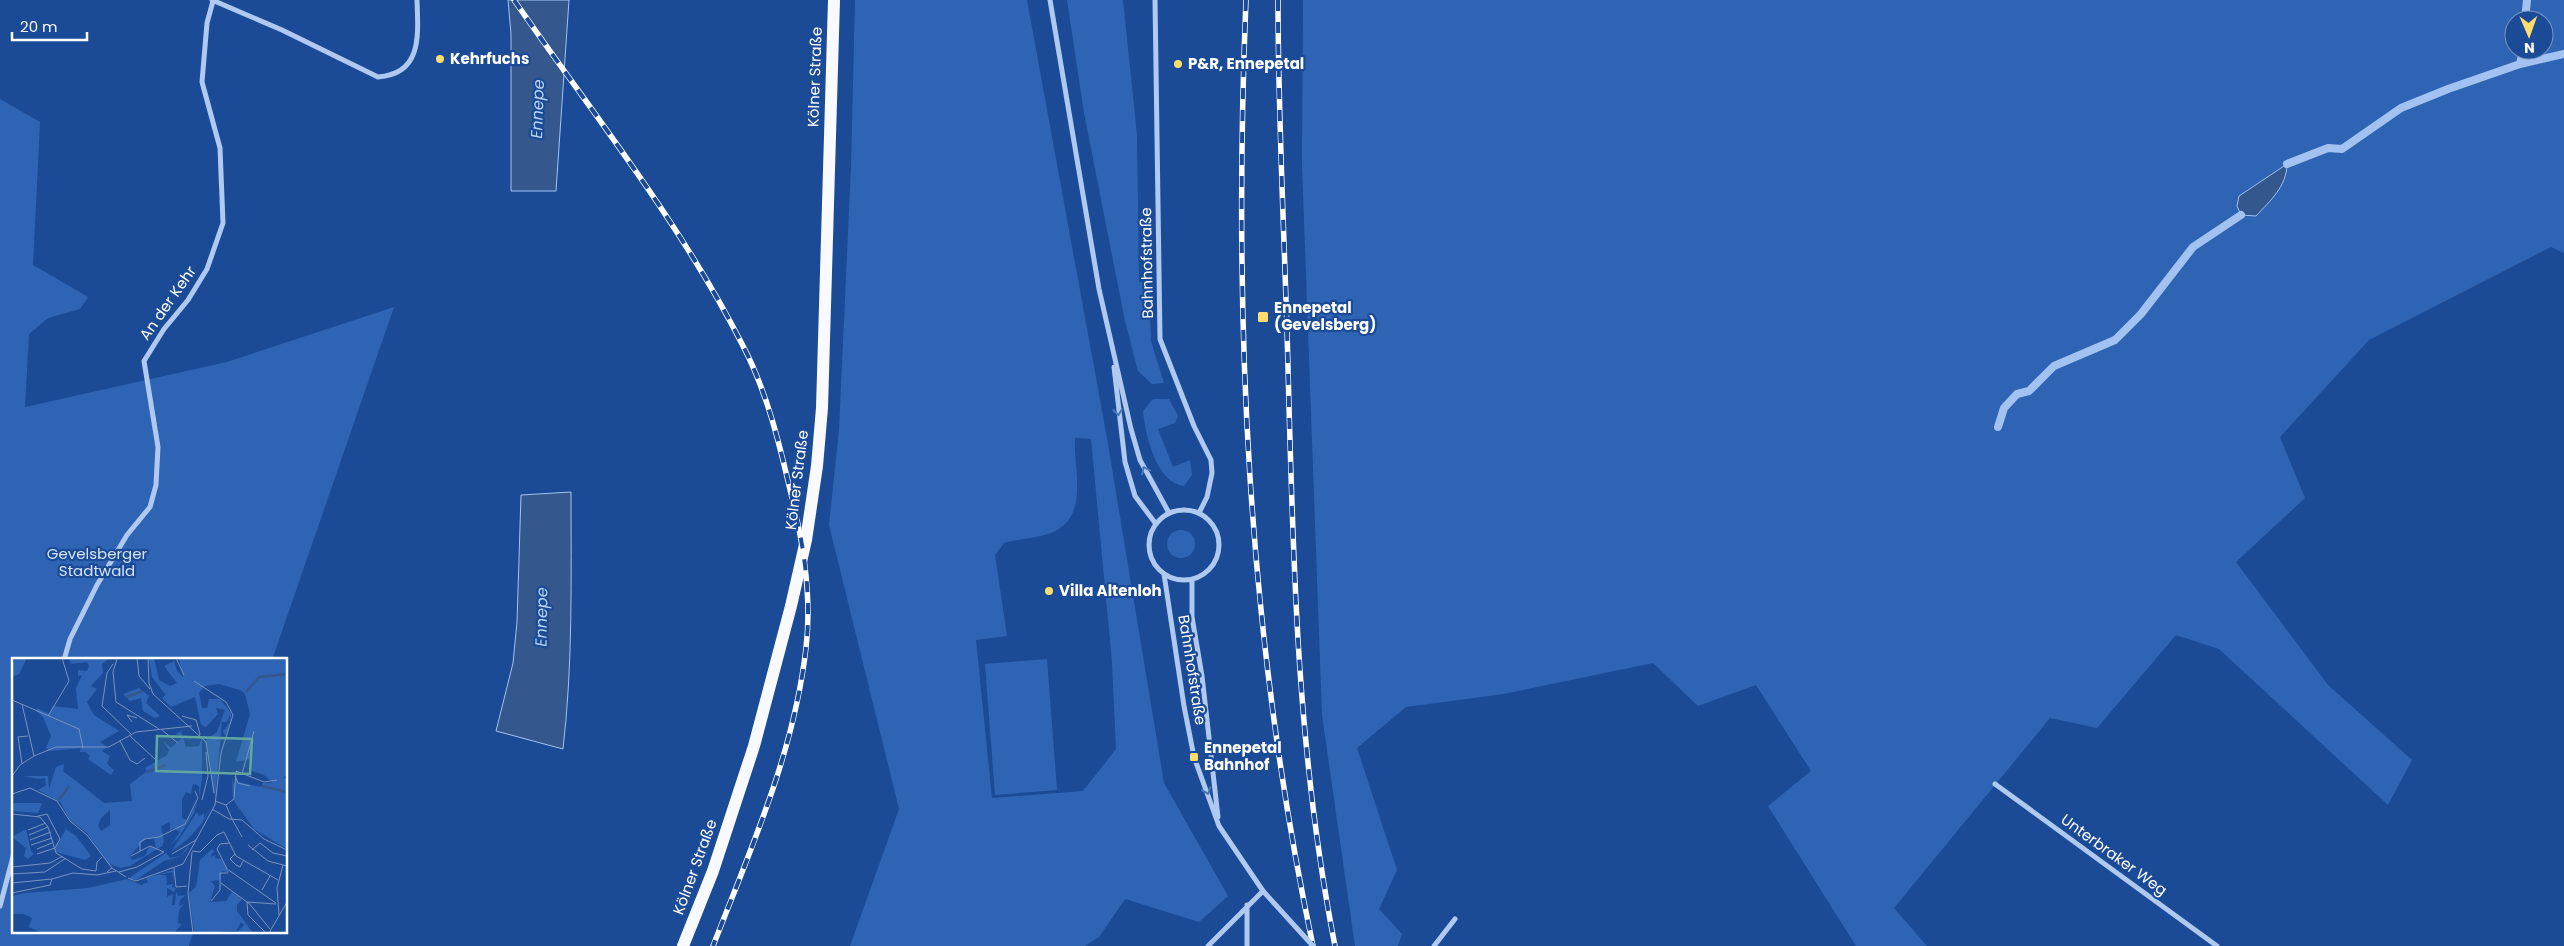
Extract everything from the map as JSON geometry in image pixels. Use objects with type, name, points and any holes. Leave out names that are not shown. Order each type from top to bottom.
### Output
[{"type":"main road","name":"Kölner Straße","points":[[683,946],[713,871],[754,746],[806,540],[817,466],[822,408],[834,0]]},
{"type":"street","name":"An der Kehr","points":[[65,658],[70,639],[97,585],[128,535],[150,507],[156,485],[158,447],[144,361],[164,329],[188,300],[207,269],[223,223],[220,148],[202,82],[207,23],[212,0],[282,30],[378,77],[395,74],[409,63],[414,54],[417,46],[417,0]]},
{"type":"street","points":[[1050,0],[1100,289],[1112,346],[1140,460],[1169,513]]},
{"type":"street","name":"Bahnhofstraße","points":[[1155,0],[1160,339],[1194,426],[1211,460],[1212,473],[1207,497],[1199,513]]},
{"type":"street","points":[[1112,346],[1125,462],[1135,496],[1156,524],[1169,513],[1189,510],[1199,513],[1215,527],[1220,549],[1211,568],[1192,580],[1173,579],[1164,574]]},
{"type":"street","name":"Bahnhofstraße","points":[[1156,524],[1150,534],[1151,556],[1164,574],[1184,706],[1194,757],[1219,826],[1240,860],[1263,890],[1314,946]]},
{"type":"street","name":"Bahnhofstraße","points":[[1192,580],[1192,616],[1202,676],[1219,826]]},
{"type":"street","name":"Unterbraker Weg","points":[[1995,784],[2217,946]]},
{"type":"street","points":[[0,906],[12,861]]},
{"type":"street","points":[[1208,946],[1247,904],[1263,890]]},
{"type":"street","points":[[1247,904],[1247,946]]},
{"type":"street","points":[[1434,946],[1455,919]]},
{"type":"green space","points":[[855,0],[1027,0],[1107,438],[1164,783],[1228,896],[1199,922],[1125,899],[1099,937],[1085,946],[850,946],[899,809],[829,525],[839,430],[851,167]],"holes":[[[1075,438],[1091,439],[1112,662],[1116,749],[1083,791],[992,798],[976,640],[1007,636],[995,555],[1004,543],[1047,534],[1064,525],[1072,515],[1076,503]]]},
{"type":"green space","points":[[1067,0],[1123,0],[1137,135],[1139,282],[1146,282],[1149,287],[1151,341],[1164,383],[1152,384],[1138,371],[1125,321],[1084,113]]},
{"type":"green space","points":[[1303,0],[2564,0],[2564,253],[2551,247],[2369,340],[2280,437],[2305,498],[2236,562],[2328,685],[2412,760],[2388,805],[2219,649],[2176,635],[2097,728],[2050,718],[1894,908],[1927,946],[1856,946],[1768,806],[1811,771],[1756,685],[1698,706],[1653,663],[1504,694],[1406,707],[1357,748],[1397,870],[1379,909],[1402,934],[1398,946],[1355,946],[1322,715],[1302,165]]},
{"type":"green space","name":"Gevelsberger Stadtwald","points":[[0,99],[40,122],[33,265],[88,297],[80,309],[48,318],[29,334],[25,407],[227,362],[394,307],[273,658],[12,658],[12,934],[192,934],[189,946],[0,946]]},
{"type":"green space","points":[[1153,399],[1169,399],[1178,416],[1175,423],[1158,429],[1173,467],[1190,460],[1192,475],[1184,486],[1174,483],[1166,476],[1159,467],[1149,444],[1143,411]]},
{"type":"green space","points":[[1181,530],[1191,534],[1195,544],[1191,554],[1181,558],[1171,554],[1167,544],[1171,534]]},
{"type":"green space","points":[[1047,659],[1057,790],[995,795],[985,664]]},
{"type":"water","name":"Ennepe","points":[[508,0],[569,0],[556,191],[511,191],[511,34]]},
{"type":"water","points":[[2287,164],[2281,186],[2267,205],[2256,216],[2241,215],[2237,206],[2239,196]]},
{"type":"water","name":"Ennepe","points":[[571,492],[570,653],[563,749],[496,731],[513,663],[517,622],[521,495]]},
{"type":"waterway","points":[[2526,10],[2527,0]]},
{"type":"waterway","points":[[2287,164],[2328,148],[2342,149],[2401,108],[2448,89],[2520,64],[2564,54]]},
{"type":"waterway","points":[[2520,64],[2521,60]]},
{"type":"waterway","points":[[1998,427],[2004,408],[2017,394],[2029,391],[2054,366],[2115,340],[2141,314],[2193,247],[2241,215]]},
{"type":"railway","points":[[514,0],[663,211],[718,299],[751,362],[766,400],[796,516],[806,572],[808,610],[808,629],[800,687],[792,725],[769,800],[713,946]]},
{"type":"railway","points":[[1246,0],[1242,119],[1242,238],[1244,357],[1250,475],[1259,594],[1273,712],[1291,829],[1313,946]]},
{"type":"railway","points":[[1278,0],[1280,138],[1292,513],[1299,658],[1312,802],[1335,946]]},
{"type":"place","name":"Kehrfuchs","points":[[440,59]]},
{"type":"place","name":"P&R, Ennepetal","points":[[1178,64]]},
{"type":"place","name":"Ennepetal (Gevelsberg)","points":[[1263,317]]},
{"type":"place","name":"Villa Altenloh","points":[[1049,591]]},
{"type":"place","name":"Ennepetal Bahnhof","points":[[1194,757]]}]
